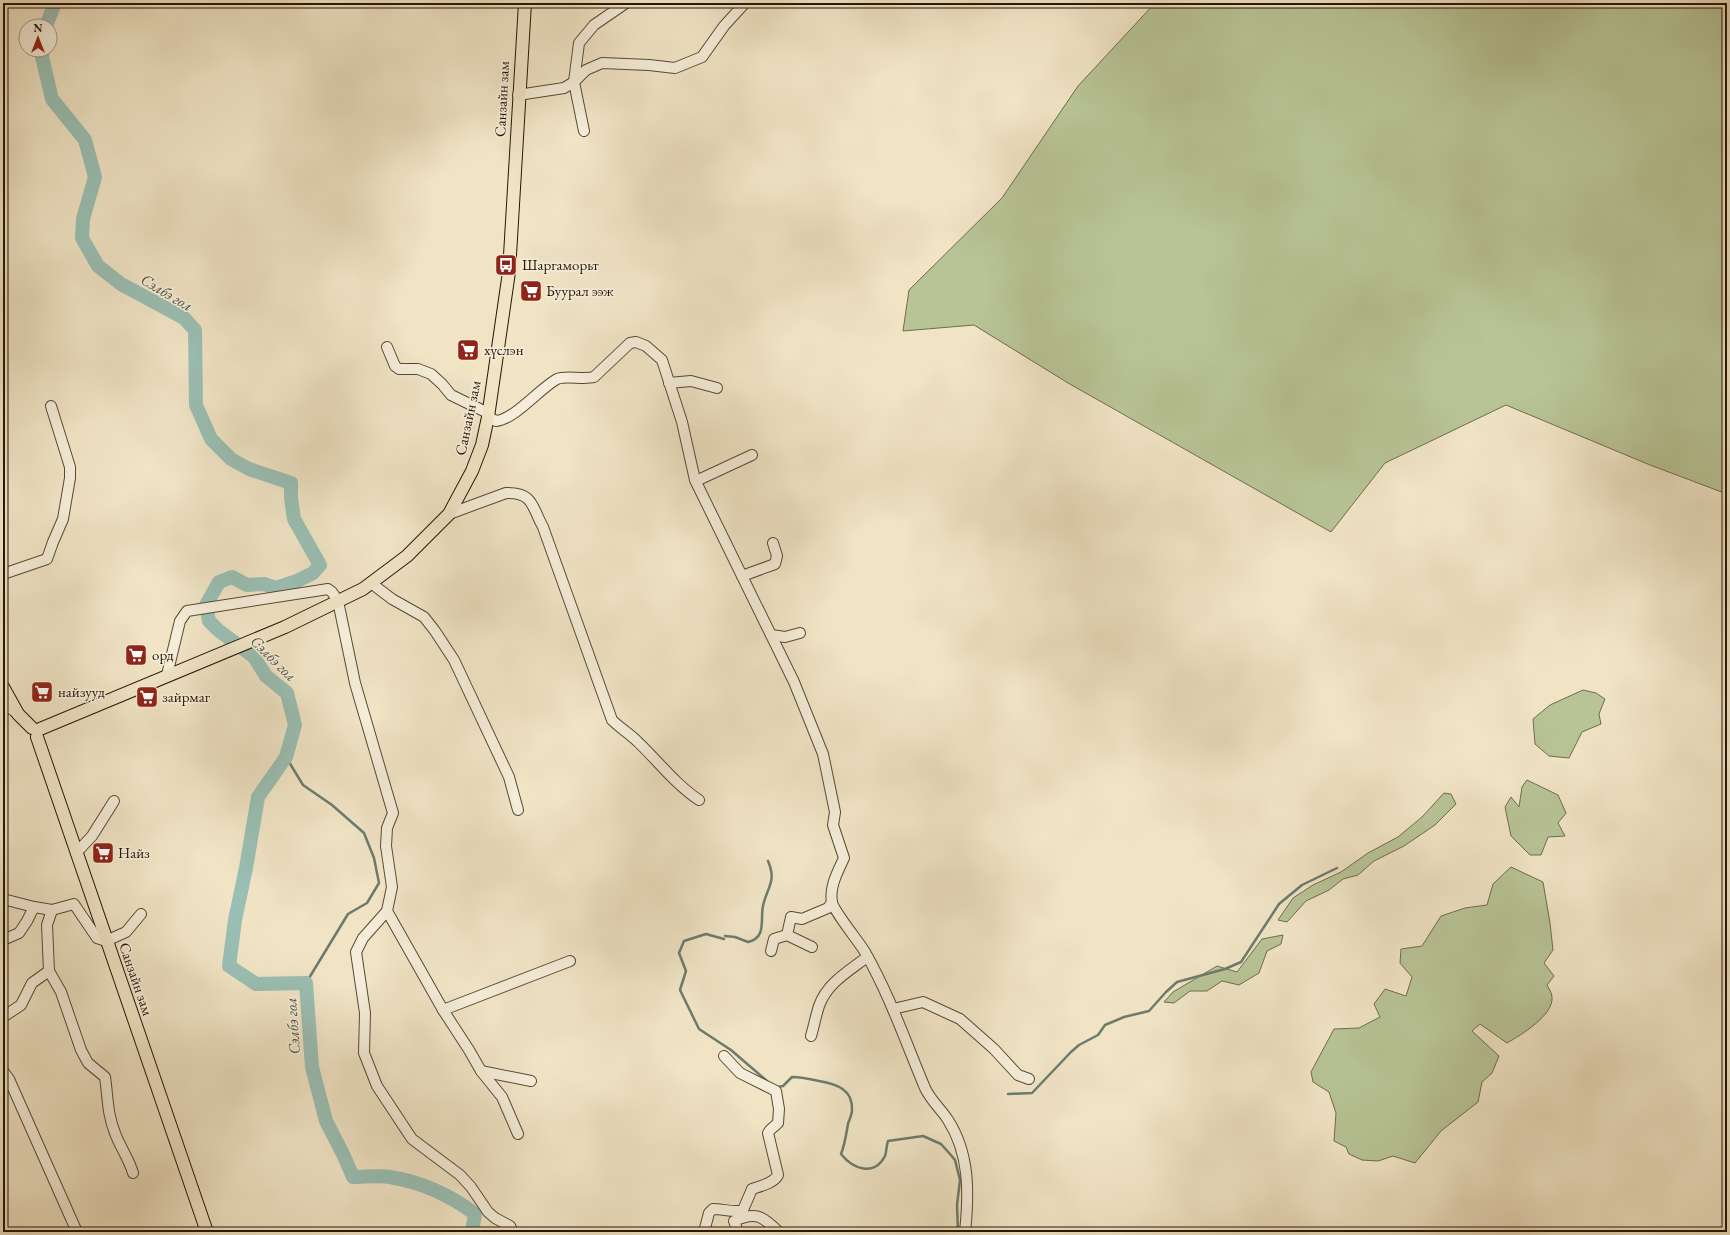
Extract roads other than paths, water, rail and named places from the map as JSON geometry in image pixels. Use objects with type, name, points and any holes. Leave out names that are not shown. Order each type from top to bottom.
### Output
[{"type":"main road","name":"Санзайн зам","points":[[167,675],[285,627],[371,583],[407,556],[449,514],[472,470],[482,445],[488,415],[509,272],[524,3]]},
{"type":"main road","points":[[3,687],[18,714],[36,731],[167,675]]},
{"type":"main road","name":"Санзайн зам","points":[[36,731],[106,942],[207,1232]]},
{"type":"street","points":[[584,131],[574,82],[579,43],[594,25],[626,3]]},
{"type":"street","points":[[518,95],[564,88],[574,82],[586,70],[602,63],[676,68],[702,57],[724,26],[744,3]]},
{"type":"street","points":[[387,347],[395,366],[399,369],[418,369],[430,374],[442,384],[451,396],[488,415],[496,421],[507,418],[530,399],[561,378],[586,379],[594,377],[630,343],[636,342],[646,346],[662,360],[682,422],[696,481],[794,682],[823,754],[835,812],[833,825],[844,858],[833,884],[832,902],[828,908],[802,919],[791,917],[787,935]]},
{"type":"street","points":[[669,383],[691,381],[717,388]]},
{"type":"street","points":[[3,574],[47,559],[52,542],[63,519],[70,467],[51,406]]},
{"type":"street","points":[[696,481],[752,455]]},
{"type":"street","points":[[449,514],[506,493],[515,493],[531,501],[543,527],[612,720],[634,738],[685,790],[699,800]]},
{"type":"street","points":[[742,576],[775,564],[777,556],[773,543]]},
{"type":"street","points":[[371,583],[392,599],[424,617],[454,660],[509,777],[518,810]]},
{"type":"street","points":[[167,675],[180,621],[187,611],[322,588],[328,589],[332,592],[338,601],[355,683],[393,813],[386,828],[386,846],[392,887],[388,911],[363,938],[356,952],[366,1013],[364,1053],[377,1086],[412,1139],[460,1175],[471,1187],[488,1212],[495,1218],[510,1226],[513,1232]]},
{"type":"street","points":[[771,635],[788,637],[800,633]]},
{"type":"street","points":[[3,704],[18,714]]},
{"type":"street","points":[[76,853],[92,836],[114,801]]},
{"type":"street","points":[[3,899],[52,910],[74,904],[96,938],[106,942],[126,932],[141,914]]},
{"type":"street","points":[[832,902],[867,957],[893,1008],[929,1097],[947,1119],[957,1135],[964,1158],[968,1188],[965,1232]]},
{"type":"street","points":[[3,940],[19,933],[34,907]]},
{"type":"street","points":[[52,910],[47,925],[49,971],[61,992],[81,1050],[88,1063],[105,1077],[107,1108],[113,1128],[128,1158],[133,1173]]},
{"type":"street","points":[[388,911],[443,1010],[481,1071],[502,1098],[518,1134]]},
{"type":"street","points":[[771,951],[774,939],[787,935],[812,947]]},
{"type":"street","points":[[812,1036],[819,1005],[824,995],[834,982],[867,957]]},
{"type":"street","points":[[443,1010],[570,960]]},
{"type":"street","points":[[3,1017],[21,1005],[32,983],[49,971]]},
{"type":"street","points":[[893,1008],[923,1002],[960,1019],[994,1049],[1018,1076],[1029,1079]]},
{"type":"street","points":[[704,1232],[709,1213],[713,1209],[726,1209],[736,1212],[743,1210],[752,1189],[770,1182],[778,1175],[768,1133],[778,1123],[776,1091],[740,1073],[724,1056]]},
{"type":"street","points":[[481,1071],[531,1081]]},
{"type":"street","points":[[3,1072],[9,1080],[77,1232]]},
{"type":"street","points":[[738,1232],[734,1221],[746,1215],[756,1215],[771,1224],[779,1232]]},
{"type":"waterway","name":"Сэлбэ гол","points":[[49,18],[55,3]]},
{"type":"waterway","name":"Сэлбэ гол","points":[[42,58],[52,99],[85,140],[95,177],[83,219],[82,238],[98,266],[121,284],[184,318],[195,330],[196,405],[211,439],[231,459],[249,469],[291,483],[291,498],[294,519],[320,565],[313,573],[297,581],[276,588],[264,584],[247,585],[232,577],[219,582],[206,605],[209,621],[218,630],[254,657],[266,676],[287,693],[295,725],[286,757],[258,797],[246,868],[235,920],[229,966],[256,984],[306,983],[312,1067],[326,1121],[353,1177],[390,1177],[413,1182],[435,1190],[456,1201],[475,1214],[472,1232]]},
{"type":"waterway","points":[[286,757],[303,785],[332,805],[364,833],[374,858],[379,883],[367,903],[348,914],[306,983]]},
{"type":"waterway","points":[[725,936],[735,937],[748,942],[758,937],[762,927],[763,906],[772,874],[768,861]]},
{"type":"waterway","points":[[1008,1094],[1032,1093],[1071,1052],[1079,1045],[1098,1035],[1105,1025],[1124,1017],[1149,1011],[1177,982],[1225,969],[1241,962],[1279,904],[1302,885],[1337,868]]},
{"type":"waterway","points":[[724,939],[706,934],[684,941],[679,953],[686,971],[680,990],[699,1029],[731,1050],[767,1081]]},
{"type":"waterway","points":[[778,1087],[783,1086],[792,1077],[799,1077],[831,1084],[846,1092],[852,1103],[852,1112],[841,1154],[851,1164],[857,1167],[869,1169],[880,1163],[885,1156],[888,1141],[923,1136],[941,1144],[955,1160],[960,1180],[957,1205],[958,1232]]},
{"type":"place","name":"Шаргаморьт","points":[[506,265]]},
{"type":"place","name":"Буурал ээж","points":[[531,291]]},
{"type":"place","name":"хүслэн","points":[[468,350]]},
{"type":"place","name":"орд","points":[[136,655]]},
{"type":"place","name":"найзууд","points":[[42,692]]},
{"type":"place","name":"зайрмаг","points":[[147,697]]},
{"type":"place","name":"Найз","points":[[103,853]]}]
